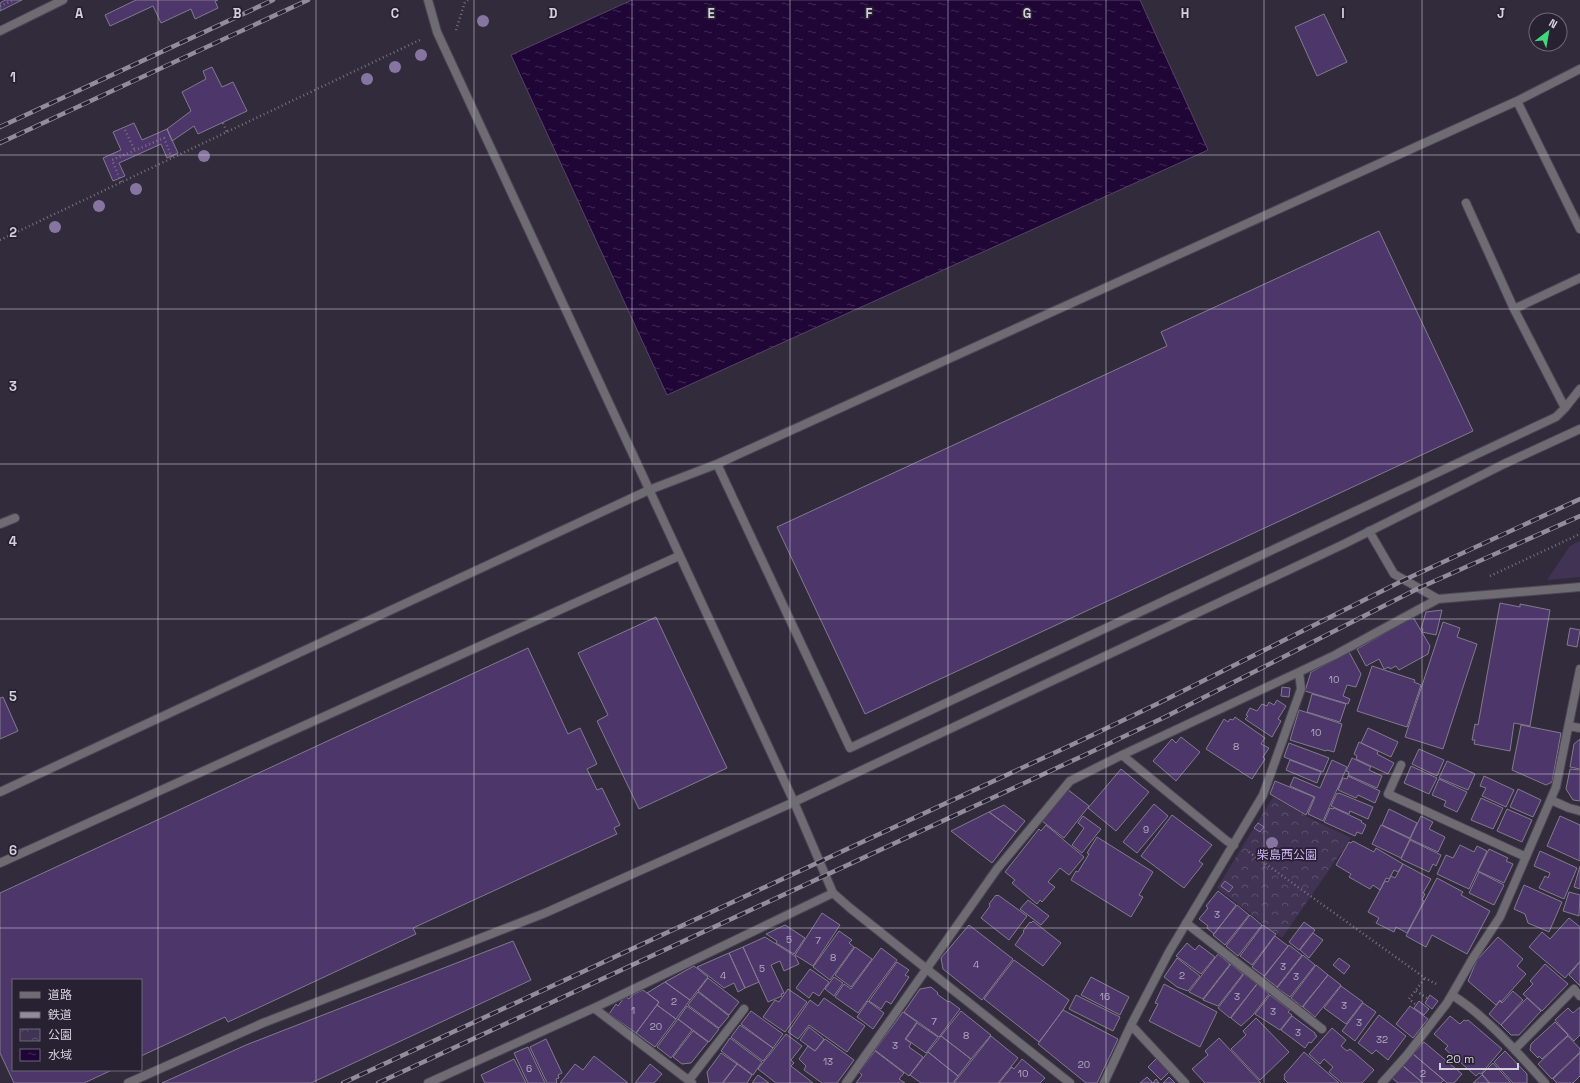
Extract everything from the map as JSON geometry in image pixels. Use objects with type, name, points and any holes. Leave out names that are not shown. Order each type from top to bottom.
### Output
[{"type":"street","points":[[0,31],[63,0]]},
{"type":"street","points":[[428,0],[437,32],[794,802],[833,893],[1070,1083]]},
{"type":"street","points":[[0,792],[649,490],[717,464],[1517,101],[1580,69]]},
{"type":"street","points":[[1517,101],[1580,229]]},
{"type":"street","points":[[1466,203],[1514,309],[1565,408]]},
{"type":"street","points":[[1514,309],[1580,278]]},
{"type":"street","points":[[717,464],[850,748],[1556,417],[1580,388]]},
{"type":"street","points":[[128,1083],[263,1023],[545,913],[794,802],[1077,670],[1369,531],[1506,463],[1580,429]]},
{"type":"street","points":[[0,524],[15,518]]},
{"type":"street","points":[[1369,531],[1394,574],[1438,599]]},
{"type":"street","points":[[0,863],[679,556]]},
{"type":"street","points":[[846,1083],[997,869],[1070,781],[1335,655],[1438,599],[1580,587]]},
{"type":"street","points":[[1382,1083],[1407,1055],[1452,994],[1473,958],[1500,917],[1556,787],[1580,669]]},
{"type":"street","points":[[1104,1083],[1131,1025],[1186,923],[1234,845],[1263,794],[1301,689],[1299,672]]},
{"type":"street","points":[[1569,726],[1580,728]]},
{"type":"street","points":[[1122,755],[1227,841],[1234,845]]},
{"type":"street","points":[[1401,765],[1388,794],[1526,857]]},
{"type":"street","points":[[1551,800],[1580,811]]},
{"type":"street","points":[[428,1083],[594,1008],[833,893]]},
{"type":"street","points":[[1186,923],[1322,1029]]},
{"type":"street","points":[[1515,1049],[1574,990],[1580,996]]},
{"type":"street","points":[[1452,994],[1463,1001],[1515,1049],[1542,1082]]},
{"type":"street","points":[[594,1008],[691,1082],[744,1008]]},
{"type":"street","points":[[1131,1025],[1185,1083]]},
{"type":"path","points":[[0,6],[14,0]]},
{"type":"path","points":[[0,240],[437,32],[447,37],[453,36],[459,26],[464,2],[468,0]]},
{"type":"path","points":[[223,123],[227,132]]},
{"type":"path","points":[[125,130],[134,151]]},
{"type":"path","points":[[121,182],[112,160],[164,138],[172,158]]},
{"type":"path","points":[[1488,577],[1580,534]]},
{"type":"path","points":[[1234,845],[1246,851],[1425,978],[1452,994]]},
{"type":"path","points":[[1415,1004],[1409,999],[1425,978]]},
{"type":"path","points":[[1416,991],[1427,998]]},
{"type":"green space","points":[[1580,541],[1580,577],[1547,580],[1570,546]]},
{"type":"green space","name":"柴島西公園","points":[[1273,797],[1306,816],[1351,838],[1282,938],[1217,888]]},
{"type":"water","points":[[632,0],[1140,0],[1208,150],[667,395],[511,55]]},
{"type":"building","points":[[5,0],[22,0],[0,11],[0,3]]},
{"type":"building","points":[[136,0],[218,0],[215,1],[218,8],[195,19],[191,9],[161,23],[153,6],[110,26],[105,15]]},
{"type":"building","points":[[1324,14],[1347,62],[1317,76],[1295,27]]},
{"type":"building","points":[[212,67],[222,87],[233,82],[247,111],[198,134],[194,126],[172,141],[167,129],[191,111],[182,92],[206,79],[203,71]]},
{"type":"building","points":[[134,123],[142,140],[167,129],[178,153],[167,158],[161,144],[119,163],[125,176],[113,181],[103,158],[121,150],[113,132]]},
{"type":"building","points":[[1379,231],[1473,431],[865,714],[777,527],[1167,346],[1161,332]]},
{"type":"building","points":[[1500,603],[1520,607],[1520,604],[1550,610],[1530,726],[1514,723],[1510,751],[1474,744],[1475,740],[1472,740],[1475,724],[1478,725]]},
{"type":"building","points":[[1442,610],[1436,635],[1422,632],[1423,629],[1421,629],[1426,612]]},
{"type":"building","points":[[656,617],[727,768],[639,809],[597,721],[608,715],[578,653]]},
{"type":"building","points":[[1413,617],[1430,646],[1428,654],[1399,670],[1396,666],[1390,669],[1389,667],[1384,669],[1379,659],[1366,666],[1357,649]]},
{"type":"building","points":[[1443,622],[1460,628],[1457,637],[1477,644],[1443,749],[1405,737]]},
{"type":"building","points":[[1570,628],[1580,630],[1577,647],[1567,645]]},
{"type":"building","points":[[528,648],[568,734],[580,728],[597,764],[587,769],[597,790],[602,788],[620,825],[614,828],[617,834],[413,928],[416,934],[228,1022],[225,1017],[142,1056],[142,979],[12,979],[12,1071],[110,1071],[84,1083],[14,1083],[0,1053],[0,893]]},
{"type":"building","points":[[1349,652],[1361,674],[1356,687],[1347,685],[1343,696],[1350,699],[1348,704],[1305,691],[1311,672]]},
{"type":"building","points":[[1372,666],[1415,680],[1414,682],[1421,685],[1407,727],[1357,711]]},
{"type":"building","points":[[1282,687],[1290,688],[1289,697],[1281,696]]},
{"type":"building","points":[[1312,694],[1346,704],[1340,722],[1307,712]]},
{"type":"building","points":[[3,697],[18,731],[0,739],[0,698]]},
{"type":"building","points":[[1277,700],[1286,706],[1278,719],[1281,721],[1272,737],[1245,719],[1248,716],[1246,715],[1250,708],[1257,711],[1262,704],[1267,706],[1269,702],[1274,705]]},
{"type":"building","points":[[1299,710],[1342,724],[1334,752],[1290,740]]},
{"type":"building","points":[[1235,717],[1265,738],[1261,744],[1269,748],[1263,757],[1265,759],[1252,779],[1206,749],[1224,719],[1228,722],[1230,719],[1233,720]]},
{"type":"building","points":[[1521,725],[1561,733],[1552,782],[1546,785],[1512,770]]},
{"type":"building","points":[[1368,728],[1398,742],[1391,757],[1361,743]]},
{"type":"building","points":[[1181,737],[1200,752],[1176,781],[1153,761],[1172,739],[1176,743]]},
{"type":"building","points":[[1580,739],[1580,769],[1570,767],[1574,744]]},
{"type":"building","points":[[1359,742],[1378,751],[1377,754],[1394,763],[1388,774],[1356,759],[1357,756],[1354,754]]},
{"type":"building","points":[[1289,743],[1329,758],[1323,772],[1284,757]]},
{"type":"building","points":[[1419,749],[1444,760],[1437,776],[1412,764]]},
{"type":"building","points":[[1352,758],[1371,767],[1369,770],[1382,776],[1377,788],[1348,775],[1349,772],[1346,771]]},
{"type":"building","points":[[1290,760],[1321,772],[1317,783],[1286,770]]},
{"type":"building","points":[[1332,760],[1347,767],[1323,821],[1308,814],[1315,797],[1290,786],[1294,777],[1320,788]]},
{"type":"building","points":[[1447,761],[1475,774],[1468,790],[1439,778]]},
{"type":"building","points":[[1411,766],[1437,778],[1429,794],[1404,783]]},
{"type":"building","points":[[1121,769],[1149,792],[1116,831],[1088,808]]},
{"type":"building","points":[[1570,769],[1580,770],[1580,801],[1573,800],[1566,789]]},
{"type":"building","points":[[1348,776],[1380,791],[1375,803],[1358,795],[1356,798],[1338,790],[1343,778],[1347,779]]},
{"type":"building","points":[[1484,776],[1514,790],[1506,807],[1482,796],[1486,788],[1480,786]]},
{"type":"building","points":[[1439,779],[1467,792],[1457,812],[1444,806],[1446,801],[1432,795]]},
{"type":"building","points":[[1275,781],[1314,797],[1306,815],[1270,794]]},
{"type":"building","points":[[1067,789],[1089,806],[1064,838],[1042,821]]},
{"type":"building","points":[[1518,789],[1541,800],[1533,817],[1510,807]]},
{"type":"building","points":[[1337,793],[1373,807],[1368,819],[1350,811],[1349,814],[1331,806]]},
{"type":"building","points":[[1481,798],[1503,808],[1493,829],[1471,820]]},
{"type":"building","points":[[1154,804],[1168,816],[1137,853],[1123,842]]},
{"type":"building","points":[[1004,805],[1025,821],[1016,832],[989,812]]},
{"type":"building","points":[[1330,808],[1334,808],[1362,821],[1361,822],[1366,825],[1362,834],[1357,832],[1355,836],[1324,822]]},
{"type":"building","points":[[1389,809],[1417,823],[1410,838],[1382,825]]},
{"type":"building","points":[[1507,809],[1532,820],[1522,842],[1497,831]]},
{"type":"building","points":[[989,812],[1016,832],[992,863],[951,831]]},
{"type":"building","points":[[1172,815],[1212,845],[1199,861],[1203,864],[1184,888],[1141,856]]},
{"type":"building","points":[[1083,816],[1101,829],[1082,853],[1072,845],[1084,828],[1078,823]]},
{"type":"building","points":[[1421,816],[1433,822],[1429,829],[1445,837],[1438,852],[1410,839]]},
{"type":"building","points":[[1560,816],[1580,825],[1580,861],[1547,846]]},
{"type":"building","points":[[1258,823],[1264,827],[1260,832],[1254,828]]},
{"type":"building","points":[[1046,825],[1084,857],[1069,875],[1060,868],[1048,882],[1055,887],[1042,902],[1040,900],[1037,904],[1012,883],[1015,880],[1005,872],[1039,829],[1041,831]]},
{"type":"building","points":[[1381,825],[1410,839],[1401,858],[1372,844]]},
{"type":"building","points":[[1097,837],[1153,872],[1139,895],[1143,897],[1131,917],[1071,880],[1076,871],[1078,872],[1089,854],[1087,853]]},
{"type":"building","points":[[1410,840],[1441,855],[1436,866],[1433,864],[1429,872],[1401,859]]},
{"type":"building","points":[[1353,841],[1374,852],[1376,848],[1403,864],[1398,872],[1394,870],[1389,879],[1386,878],[1380,890],[1373,885],[1370,889],[1349,877],[1351,874],[1336,865],[1349,842],[1351,843]]},
{"type":"building","points":[[1460,845],[1474,852],[1477,846],[1487,851],[1469,889],[1437,874],[1446,855],[1453,858]]},
{"type":"building","points":[[1489,849],[1508,858],[1506,861],[1513,864],[1504,883],[1478,871]]},
{"type":"building","points":[[1540,851],[1577,868],[1564,899],[1539,888],[1545,876],[1548,878],[1550,873],[1534,866]]},
{"type":"building","points":[[1403,864],[1431,879],[1423,893],[1425,894],[1422,900],[1424,901],[1407,933],[1396,927],[1394,932],[1376,923],[1379,918],[1368,912],[1385,881],[1388,882],[1391,876],[1395,878]]},
{"type":"building","points":[[1580,866],[1580,889],[1574,887]]},
{"type":"building","points":[[1479,872],[1504,885],[1494,905],[1469,893]]},
{"type":"building","points":[[1437,878],[1463,892],[1461,895],[1490,911],[1467,954],[1432,935],[1426,947],[1406,936]]},
{"type":"building","points":[[1225,881],[1233,887],[1229,892],[1221,886]]},
{"type":"building","points":[[1524,885],[1562,902],[1549,932],[1528,923],[1525,914],[1514,909]]},
{"type":"building","points":[[1218,891],[1236,905],[1214,934],[1207,928],[1208,926],[1199,919],[1208,908],[1206,906]]},
{"type":"building","points":[[1569,892],[1580,895],[1579,916],[1563,911]]},
{"type":"building","points":[[996,895],[1027,916],[1009,940],[981,918]]},
{"type":"building","points":[[1028,900],[1049,916],[1041,925],[1020,909]]},
{"type":"building","points":[[1237,905],[1249,915],[1225,945],[1213,935]]},
{"type":"building","points":[[822,913],[840,925],[813,966],[795,955]]},
{"type":"building","points":[[1250,915],[1262,925],[1238,956],[1226,946]]},
{"type":"building","points":[[1569,918],[1580,927],[1580,961],[1565,978],[1529,947],[1542,932],[1550,939]]},
{"type":"building","points":[[1033,921],[1061,943],[1043,966],[1015,945],[1024,932],[1023,931],[1030,922],[1031,923]]},
{"type":"building","points":[[1304,922],[1315,930],[1299,950],[1289,942]]},
{"type":"building","points":[[785,925],[805,938],[794,954],[776,943],[777,941],[766,934]]},
{"type":"building","points":[[969,925],[1013,959],[982,1000],[943,969],[941,958]]},
{"type":"building","points":[[1263,925],[1276,934],[1252,965],[1240,956]]},
{"type":"building","points":[[839,931],[852,940],[849,943],[854,947],[830,980],[813,967]]},
{"type":"building","points":[[1313,933],[1323,940],[1309,958],[1300,950]]},
{"type":"building","points":[[1275,936],[1288,946],[1264,976],[1252,967]]},
{"type":"building","points":[[765,937],[795,956],[799,964],[784,971],[780,961],[771,965],[784,993],[781,994],[782,996],[768,1002],[743,947]]},
{"type":"building","points":[[1498,937],[1523,959],[1517,966],[1526,974],[1501,1002],[1500,1000],[1496,1005],[1468,981],[1477,960]]},
{"type":"building","points":[[513,941],[531,980],[311,1083],[162,1083],[246,1045]]},
{"type":"building","points":[[1187,943],[1195,950],[1199,945],[1215,957],[1201,974],[1176,956]]},
{"type":"building","points":[[1289,945],[1302,955],[1277,987],[1264,977]]},
{"type":"building","points":[[743,947],[759,982],[745,988],[729,953]]},
{"type":"building","points":[[855,947],[872,959],[851,987],[835,975]]},
{"type":"building","points":[[881,948],[897,960],[858,1013],[835,997],[844,984],[851,989]]},
{"type":"building","points":[[729,953],[745,988],[738,992],[734,983],[724,988],[697,967]]},
{"type":"building","points":[[1218,954],[1230,964],[1203,999],[1189,992]]},
{"type":"building","points":[[1303,955],[1315,965],[1290,997],[1277,988]]},
{"type":"building","points":[[1177,958],[1200,976],[1188,991],[1177,987],[1164,977]]},
{"type":"building","points":[[1339,958],[1350,966],[1344,974],[1333,965]]},
{"type":"building","points":[[1014,960],[1069,1000],[1039,1042],[984,999]]},
{"type":"building","points":[[897,962],[909,970],[905,975],[909,977],[891,1004],[886,1001],[881,1009],[869,1001]]},
{"type":"building","points":[[1580,962],[1580,986],[1569,975]]},
{"type":"building","points":[[1231,964],[1243,974],[1218,1006],[1203,1000]]},
{"type":"building","points":[[1545,964],[1568,984],[1542,1011],[1523,994],[1533,984],[1530,981]]},
{"type":"building","points":[[1316,965],[1328,975],[1302,1007],[1291,998]]},
{"type":"building","points":[[694,966],[708,977],[690,1000],[665,982]]},
{"type":"building","points":[[810,969],[829,982],[819,996],[813,992],[809,998],[796,988]]},
{"type":"building","points":[[1244,974],[1257,984],[1230,1018],[1218,1008]]},
{"type":"building","points":[[1328,975],[1341,985],[1315,1017],[1303,1007]]},
{"type":"building","points":[[834,977],[843,983],[834,996],[825,989]]},
{"type":"building","points":[[1091,977],[1129,997],[1120,1015],[1081,995]]},
{"type":"building","points":[[708,978],[739,1002],[729,1015],[698,991]]},
{"type":"building","points":[[665,982],[690,1000],[676,1019],[657,1005],[659,1002],[647,993]]},
{"type":"building","points":[[1164,984],[1217,1012],[1200,1047],[1149,1021],[1158,1004],[1155,1003]]},
{"type":"building","points":[[1257,984],[1269,994],[1253,1015],[1241,1026],[1231,1018]]},
{"type":"building","points":[[1341,986],[1363,1002],[1346,1024],[1324,1008]]},
{"type":"building","points":[[931,987],[938,993],[937,994],[960,1009],[939,1037],[904,1012],[920,989]]},
{"type":"building","points":[[788,989],[807,1002],[785,1032],[763,1017],[775,1000],[779,1002]]},
{"type":"building","points":[[643,990],[659,1002],[636,1033],[609,1014],[616,1004],[618,1006],[625,996],[629,999],[632,995]]},
{"type":"building","points":[[1513,991],[1523,1000],[1501,1025],[1489,1014],[1500,1001],[1502,1003]]},
{"type":"building","points":[[698,992],[729,1016],[719,1028],[688,1005]]},
{"type":"building","points":[[1076,995],[1120,1017],[1113,1031],[1069,1009]]},
{"type":"building","points":[[1270,995],[1290,1010],[1288,1012],[1292,1015],[1280,1030],[1255,1014]]},
{"type":"building","points":[[1430,995],[1438,1001],[1432,1009],[1425,1003]]},
{"type":"building","points":[[824,998],[865,1026],[847,1052],[809,1025],[798,1039],[788,1032],[810,1000],[818,1006]]},
{"type":"building","points":[[1527,998],[1541,1011],[1519,1035],[1511,1035],[1501,1025]]},
{"type":"building","points":[[868,1001],[884,1013],[873,1029],[857,1017]]},
{"type":"building","points":[[1419,1001],[1429,1009],[1424,1015],[1414,1008]]},
{"type":"building","points":[[1363,1003],[1376,1012],[1355,1041],[1342,1031]]},
{"type":"building","points":[[657,1005],[676,1019],[655,1047],[636,1033]]},
{"type":"building","points":[[687,1006],[719,1029],[709,1042],[678,1019]]},
{"type":"building","points":[[1410,1006],[1428,1019],[1413,1038],[1396,1024]]},
{"type":"building","points":[[1580,1007],[1580,1035],[1574,1041],[1555,1020],[1568,1008],[1573,1013]]},
{"type":"building","points":[[1063,1010],[1118,1039],[1097,1083],[1086,1083],[1038,1044]]},
{"type":"building","points":[[751,1011],[783,1034],[773,1048],[741,1024]]},
{"type":"building","points":[[961,1011],[991,1035],[971,1059],[941,1036]]},
{"type":"building","points":[[903,1012],[917,1022],[905,1039],[911,1043],[909,1047],[923,1057],[909,1076],[875,1050]]},
{"type":"building","points":[[1379,1015],[1406,1036],[1388,1060],[1376,1050],[1372,1054],[1358,1043]]},
{"type":"building","points":[[1292,1016],[1317,1036],[1311,1043],[1309,1042],[1305,1048],[1281,1030]]},
{"type":"building","points":[[1450,1016],[1460,1024],[1464,1020],[1468,1020],[1502,1049],[1481,1074],[1479,1073],[1476,1076],[1445,1049],[1448,1046],[1434,1034]]},
{"type":"building","points":[[1256,1018],[1289,1052],[1260,1080],[1231,1049],[1246,1035],[1243,1031]]},
{"type":"building","points":[[678,1019],[692,1030],[671,1058],[657,1047]]},
{"type":"building","points":[[1555,1022],[1568,1035],[1542,1059],[1539,1056],[1538,1058],[1530,1050],[1531,1044]]},
{"type":"building","points":[[917,1023],[938,1037],[926,1053],[906,1039]]},
{"type":"building","points":[[740,1025],[773,1048],[763,1061],[731,1037]]},
{"type":"building","points":[[809,1027],[824,1039],[815,1051],[800,1040]]},
{"type":"building","points":[[1332,1028],[1346,1040],[1341,1046],[1347,1051],[1350,1049],[1374,1070],[1362,1083],[1342,1083],[1329,1072],[1333,1067],[1324,1059],[1320,1064],[1309,1054]]},
{"type":"building","points":[[693,1031],[708,1042],[691,1063],[682,1064],[673,1057]]},
{"type":"building","points":[[786,1034],[802,1046],[791,1060],[794,1063],[791,1066],[813,1083],[776,1083],[758,1069]]},
{"type":"building","points":[[941,1036],[971,1059],[958,1076],[928,1052]]},
{"type":"building","points":[[991,1036],[1018,1058],[998,1083],[954,1083]]},
{"type":"building","points":[[1568,1036],[1580,1049],[1580,1052],[1552,1079],[1538,1064]]},
{"type":"building","points":[[730,1038],[762,1062],[753,1075],[721,1051]]},
{"type":"building","points":[[1219,1038],[1261,1083],[1205,1083],[1192,1069],[1208,1055],[1205,1051]]},
{"type":"building","points":[[546,1039],[562,1073],[558,1075],[559,1078],[556,1079],[557,1083],[547,1083],[530,1047]]},
{"type":"building","points":[[825,1039],[854,1060],[837,1083],[822,1083],[804,1070],[806,1066],[799,1059],[808,1046],[815,1051]]},
{"type":"building","points":[[1424,1042],[1462,1074],[1454,1083],[1447,1083],[1413,1054]]},
{"type":"building","points":[[528,1047],[545,1083],[528,1083],[514,1053]]},
{"type":"building","points":[[875,1051],[904,1073],[899,1079],[905,1083],[856,1083],[862,1075],[859,1072]]},
{"type":"building","points":[[1505,1051],[1527,1074],[1527,1083],[1513,1083],[1494,1062]]},
{"type":"building","points":[[928,1052],[958,1076],[953,1083],[921,1083],[910,1075]]},
{"type":"building","points":[[1304,1052],[1339,1083],[1288,1083],[1284,1079],[1284,1075]]},
{"type":"building","points":[[721,1053],[737,1064],[722,1083],[709,1083],[707,1072]]},
{"type":"building","points":[[1580,1053],[1580,1076],[1573,1083],[1557,1083],[1553,1079]]},
{"type":"building","points":[[1413,1054],[1444,1080],[1441,1083],[1423,1083],[1403,1066]]},
{"type":"building","points":[[594,1056],[628,1083],[560,1083],[575,1064],[583,1070]]},
{"type":"building","points":[[1157,1058],[1169,1072],[1161,1080],[1148,1067]]},
{"type":"building","points":[[514,1059],[526,1083],[485,1083],[481,1075]]},
{"type":"building","points":[[1022,1059],[1045,1078],[1040,1083],[999,1083],[1012,1067],[1014,1069]]},
{"type":"building","points":[[1493,1063],[1511,1083],[1490,1083],[1482,1074]]},
{"type":"building","points":[[650,1064],[662,1074],[654,1083],[635,1083]]},
{"type":"building","points":[[737,1064],[752,1075],[747,1083],[723,1083]]},
{"type":"building","points":[[1403,1066],[1423,1083],[1398,1083],[1392,1078]]},
{"type":"building","points":[[758,1075],[769,1083],[752,1083]]},
{"type":"building","points":[[1482,1075],[1489,1083],[1473,1083]]},
{"type":"building","points":[[1147,1077],[1153,1083],[1140,1083]]},
{"type":"building","points":[[1169,1077],[1175,1083],[1163,1083]]},
{"type":"building","points":[[1156,1079],[1159,1083],[1153,1083]]},
{"type":"railway","points":[[0,127],[273,0]]},
{"type":"railway","points":[[0,143],[308,0]]},
{"type":"railway","points":[[343,1083],[1082,740],[1404,580],[1580,499]]},
{"type":"railway","points":[[378,1083],[1089,753],[1165,717],[1419,588],[1580,516]]}]
